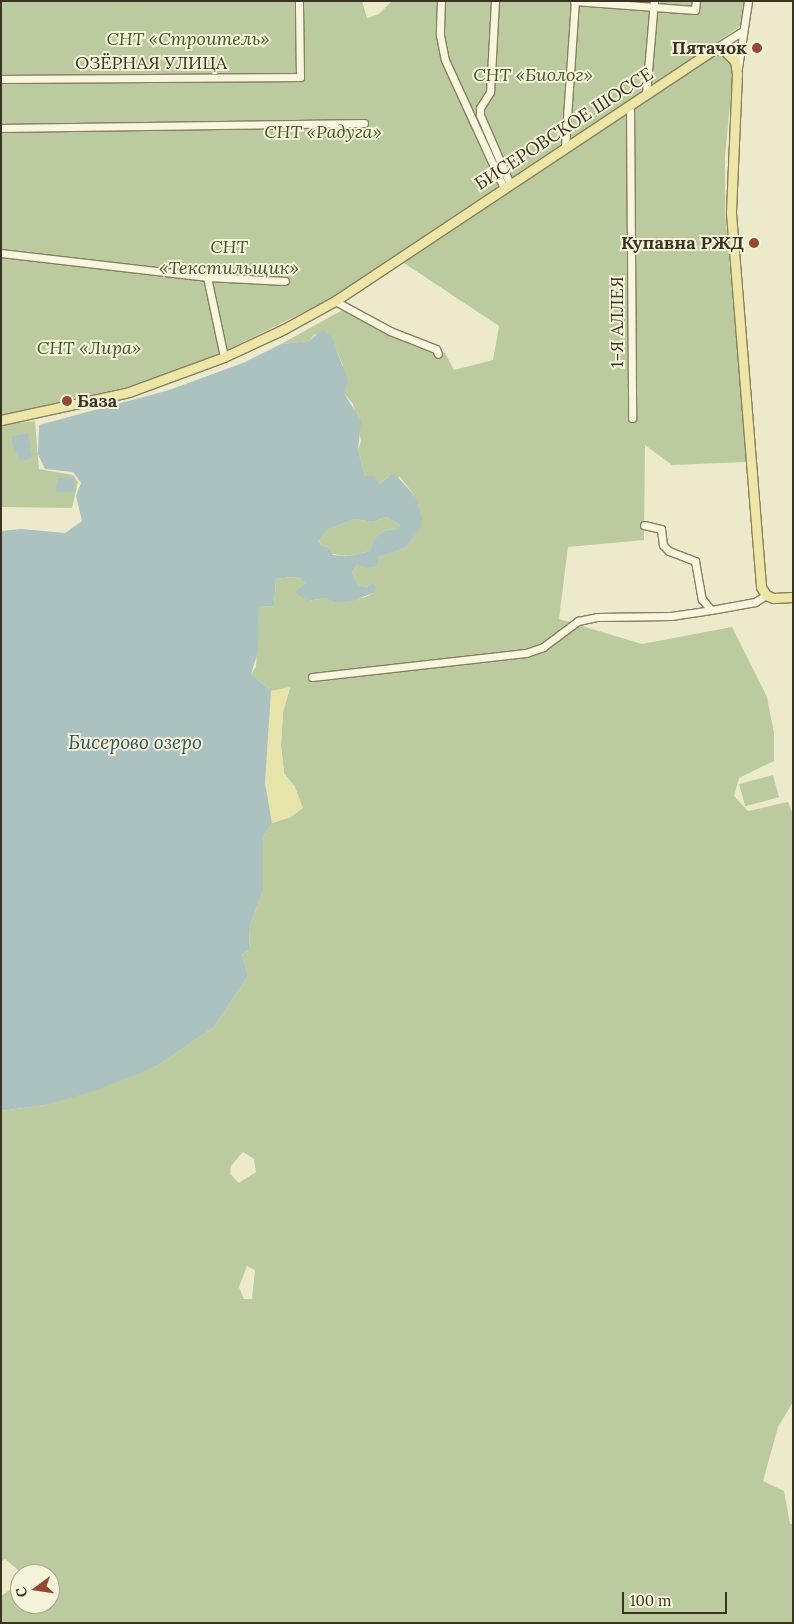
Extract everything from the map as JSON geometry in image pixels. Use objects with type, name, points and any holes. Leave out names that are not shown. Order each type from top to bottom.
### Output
[{"type":"main road","name":"БИСЕРОВСКОЕ ШОССЕ","points":[[1,420],[129,392],[224,357],[335,301],[713,50]]},
{"type":"main road","points":[[713,50],[730,54],[735,60],[737,74],[731,213],[761,587],[766,596],[778,599],[793,596]]},
{"type":"street","name":"ОЗЁРНАЯ УЛИЦА","points":[[1,79],[300,77],[299,1]]},
{"type":"street","points":[[441,1],[440,35],[446,60],[507,186]]},
{"type":"street","points":[[496,1],[490,92],[480,108],[480,115],[507,186]]},
{"type":"street","points":[[565,147],[575,1],[653,4],[695,10],[696,1]]},
{"type":"street","points":[[737,74],[748,1]]},
{"type":"street","points":[[646,94],[653,4]]},
{"type":"street","points":[[713,50],[744,31]]},
{"type":"street","name":"1-Я АЛЛЕЯ","points":[[630,105],[632,418]]},
{"type":"street","points":[[1,128],[364,123]]},
{"type":"street","points":[[1,253],[207,277],[285,281]]},
{"type":"street","points":[[207,277],[224,357]]},
{"type":"street","points":[[335,301],[390,331],[436,349],[438,354]]},
{"type":"street","points":[[644,525],[660,529],[663,545],[669,552],[695,561],[702,599],[710,610]]},
{"type":"street","points":[[312,678],[526,653],[543,647],[578,621],[592,618],[670,616],[755,602],[766,596]]},
{"type":"green space","points":[[1,1],[362,1],[367,18],[379,14],[392,1],[748,1],[745,23],[332,298],[223,352],[178,370],[128,387],[1,415]]},
{"type":"green space","points":[[715,54],[724,55],[731,62],[733,74],[725,156],[725,212],[747,462],[672,465],[645,445],[644,540],[568,547],[559,619],[642,644],[732,627],[767,697],[774,733],[774,761],[739,778],[734,796],[748,811],[788,802],[793,815],[793,1402],[778,1427],[763,1481],[784,1491],[790,1524],[793,1524],[793,1623],[1,1623],[1,1596],[10,1590],[10,1614],[60,1614],[60,1564],[11,1564],[5,1559],[1,1562],[1,1111],[45,1105],[157,1066],[214,1027],[248,976],[242,954],[249,950],[250,925],[263,891],[263,837],[272,823],[291,817],[295,787],[284,773],[281,746],[283,712],[290,688],[271,691],[251,674],[256,667],[259,607],[274,606],[276,579],[292,577],[300,578],[305,584],[308,601],[325,598],[335,603],[366,597],[373,593],[373,583],[367,587],[358,585],[352,572],[358,564],[405,548],[415,496],[400,477],[388,477],[379,484],[365,476],[358,450],[361,441],[353,404],[344,393],[343,366],[336,348],[315,334],[309,341],[281,344],[348,307],[445,353],[454,370],[493,360],[499,326],[401,261]],"holes":[[[243,1152],[254,1159],[256,1172],[239,1183],[230,1174],[231,1166]],[[247,1266],[255,1270],[252,1299],[244,1299],[239,1287]]]},
{"type":"green space","points":[[35,421],[39,469],[73,475],[78,482],[72,508],[1,507],[1,425]]},
{"type":"green space","points":[[386,517],[400,525],[398,529],[386,530],[376,538],[370,551],[349,556],[332,554],[328,547],[321,545],[319,541],[327,530],[354,519],[373,522]]},
{"type":"green space","points":[[773,775],[779,797],[745,806],[739,784]]},
{"type":"sand","points":[[290,687],[283,712],[281,746],[284,773],[295,787],[303,808],[291,817],[272,823],[265,783],[271,691]]},
{"type":"water","name":"Бисерово озеро","points":[[322,330],[332,337],[348,381],[344,393],[361,421],[358,450],[365,476],[374,476],[379,484],[394,473],[415,496],[422,518],[421,527],[405,548],[379,557],[376,566],[367,568],[358,564],[352,572],[358,585],[367,587],[373,583],[376,588],[373,593],[352,601],[335,603],[325,598],[308,601],[295,592],[305,584],[300,578],[292,577],[276,579],[274,606],[259,607],[258,652],[251,674],[271,691],[265,783],[272,823],[263,837],[263,891],[250,925],[249,950],[242,954],[248,976],[214,1027],[157,1066],[94,1091],[45,1105],[1,1111],[1,531],[21,529],[65,533],[82,521],[76,496],[81,483],[73,472],[45,469],[38,454],[39,425],[169,390],[243,363],[281,344],[309,341]],"holes":[[[386,517],[400,525],[398,529],[386,530],[375,538],[370,551],[349,556],[333,555],[328,547],[321,545],[319,541],[327,530],[354,519],[373,522]]]},
{"type":"water","points":[[28,433],[32,458],[21,461],[12,444],[12,436]]},
{"type":"water","points":[[59,477],[74,478],[75,492],[55,492]]},
{"type":"place","name":"Пятачок","points":[[757,48]]},
{"type":"place","name":"Купавна РЖД","points":[[754,243]]},
{"type":"place","name":"База","points":[[67,401]]},
{"type":"park label","name":"СНТ «Строитель»","points":[[188,39]]},
{"type":"park label","name":"СНТ «Биолог»","points":[[533,75]]},
{"type":"park label","name":"СНТ «Радуга»","points":[[323,132]]},
{"type":"park label","name":"СНТ «Текстильщик»","points":[[229,258]]},
{"type":"park label","name":"СНТ «Лира»","points":[[89,348]]}]
